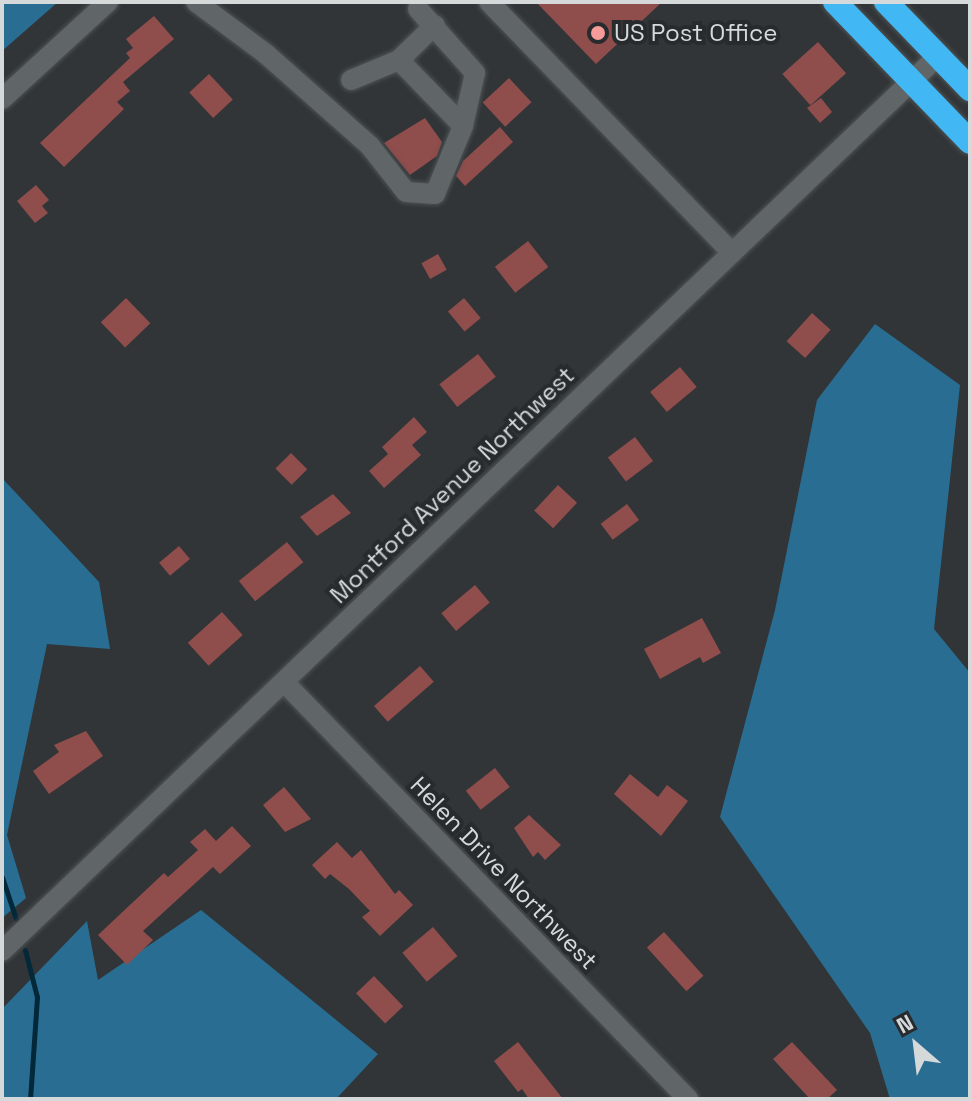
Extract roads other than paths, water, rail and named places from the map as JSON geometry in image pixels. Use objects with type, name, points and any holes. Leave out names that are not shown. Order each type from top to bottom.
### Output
[{"type":"highway","points":[[835,2],[970,142]]},
{"type":"highway","points":[[886,2],[970,89]]},
{"type":"street","points":[[2,99],[108,2]]},
{"type":"street","points":[[196,2],[266,54],[370,146],[406,192],[435,194],[463,126],[475,73],[418,9]]},
{"type":"street","points":[[489,2],[731,252]]},
{"type":"street","points":[[351,80],[399,60],[435,25]]},
{"type":"street","name":"Montford Avenue Northwest","points":[[2,951],[938,56]]},
{"type":"street","points":[[399,60],[463,126]]},
{"type":"street","name":"Helen Drive Northwest","points":[[284,682],[688,1099]]},
{"type":"waterway","points":[[2,877],[16,919]]},
{"type":"waterway","points":[[25,950],[37,997],[30,1099]]},
{"type":"place","name":"US Post Office","points":[[598,33]]}]
